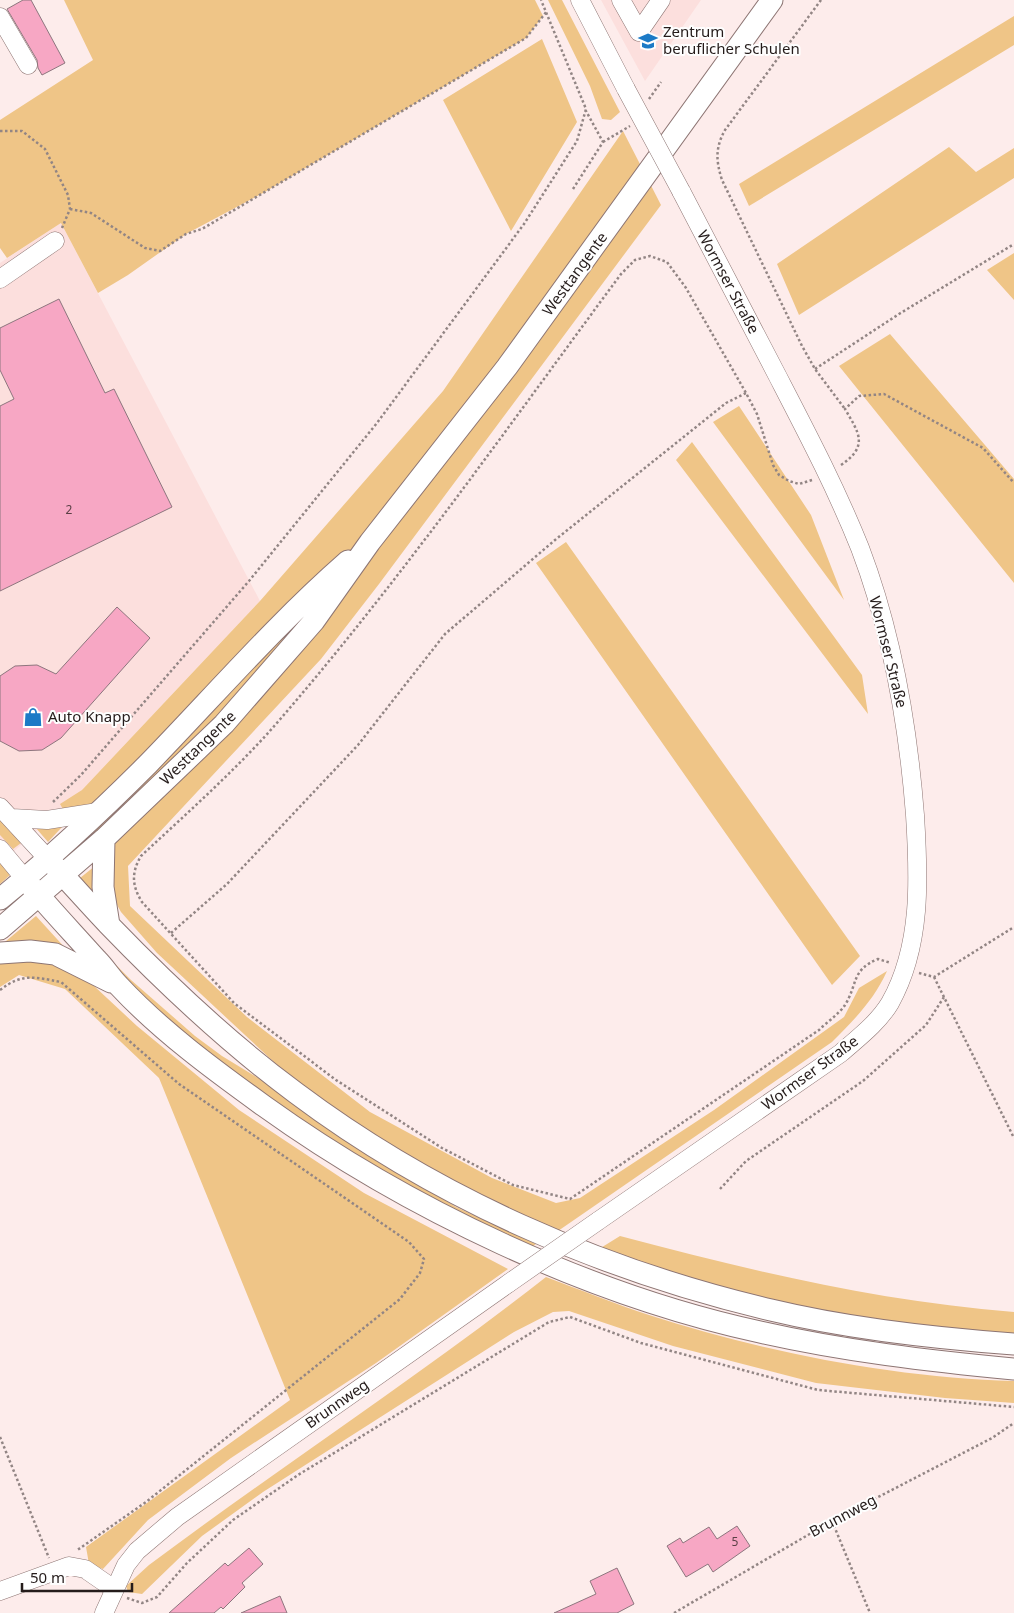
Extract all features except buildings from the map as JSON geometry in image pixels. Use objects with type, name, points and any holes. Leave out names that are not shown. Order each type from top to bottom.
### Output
[{"type":"main road","name":"Westtangente","points":[[0,929],[64,876],[224,724],[332,599],[370,542],[507,367],[772,0]]},
{"type":"main road","name":"Westtangente","points":[[0,899],[48,859],[148,764],[277,627],[370,542]]},
{"type":"main road","points":[[104,839],[103,887],[109,925]]},
{"type":"main road","points":[[48,859],[109,925],[159,974],[230,1038],[296,1093],[380,1150],[450,1191],[514,1222],[586,1253],[648,1274],[772,1311],[850,1326],[930,1338],[1014,1344]]},
{"type":"main road","points":[[25,879],[118,986],[176,1038],[230,1082],[309,1138],[435,1211],[505,1245],[573,1274],[642,1298],[759,1332],[900,1357],[1014,1369]]},
{"type":"main road","points":[[0,953],[30,951],[55,954],[118,986]]},
{"type":"street","name":"Wormser Straße","points":[[580,0],[827,473],[860,550],[881,618],[899,693],[911,767],[917,898],[914,933],[905,968],[889,1004],[871,1027],[841,1053],[598,1221]]},
{"type":"street","points":[[621,0],[639,32],[661,0]]},
{"type":"street","points":[[0,17],[28,65]]},
{"type":"street","points":[[0,279],[55,241]]},
{"type":"street","points":[[6,813],[47,820],[98,812]]},
{"type":"street","points":[[6,813],[48,859]]},
{"type":"street","points":[[0,849],[25,879]]},
{"type":"street","name":"Brunnweg","points":[[104,1613],[120,1594],[126,1565],[136,1551],[177,1517],[598,1221]]},
{"type":"street","points":[[0,1591],[69,1569],[120,1594]]},
{"type":"path","points":[[541,0],[586,109],[603,142],[573,188]]},
{"type":"path","points":[[821,0],[725,130],[718,143],[716,162],[726,189],[815,369],[845,409],[859,432],[859,448],[852,458],[827,473],[799,484],[788,482],[779,475],[746,392],[691,295],[667,262],[650,256],[635,260],[621,274],[352,635],[268,733],[215,787],[140,856],[134,873],[136,892],[234,1003],[336,1080],[442,1148],[513,1185],[570,1199],[819,1030],[845,1005],[856,976],[864,964],[878,959],[895,965]]},
{"type":"path","points":[[70,209],[91,213],[145,248],[160,251],[186,234],[202,229],[526,38],[547,11]]},
{"type":"path","points":[[50,806],[81,775],[249,581],[377,423],[524,224],[577,141],[586,109]]},
{"type":"path","points":[[0,131],[22,131],[45,149],[68,195],[70,209],[55,241]]},
{"type":"path","points":[[815,369],[899,314],[1014,244]]},
{"type":"path","points":[[171,933],[227,884],[358,745],[446,634],[555,540],[726,403],[746,392]]},
{"type":"path","points":[[845,409],[860,396],[884,394],[983,448],[1014,483]]},
{"type":"path","points":[[918,973],[934,977],[1014,927]]},
{"type":"path","points":[[0,990],[14,979],[36,977],[61,982],[179,1084],[410,1242],[424,1259],[420,1274],[400,1299],[146,1502],[68,1557],[69,1569]]},
{"type":"path","points":[[934,977],[1014,1138]]},
{"type":"path","points":[[720,1189],[746,1162],[863,1081],[926,1025],[944,997]]},
{"type":"path","points":[[120,1594],[142,1603],[157,1597],[187,1563],[233,1520],[290,1481],[549,1322],[570,1317],[641,1343],[818,1390],[1014,1408]]},
{"type":"path","name":"Brunnweg","points":[[674,1613],[832,1521],[992,1438],[1014,1423]]},
{"type":"path","points":[[0,1437],[69,1569]]},
{"type":"path","points":[[832,1521],[870,1613]]},
{"type":"shaded area","points":[[64,0],[535,0],[543,16],[526,38],[263,193],[186,234],[128,275],[98,293],[61,223],[7,258],[0,248],[0,120],[93,60]]},
{"type":"shaded area","points":[[548,0],[562,0],[620,112],[611,120],[602,119],[590,86]]},
{"type":"shaded area","name":"Zentrum beruflicher Schulen","points":[[601,0],[701,0],[645,81]]},
{"type":"shaded area","points":[[1014,16],[1014,45],[749,206],[739,184]]},
{"type":"shaded area","points":[[542,39],[577,122],[511,231],[443,100]]},
{"type":"shaded area","points":[[623,131],[661,205],[321,659],[128,866],[130,906],[247,1017],[370,1112],[492,1178],[556,1203],[580,1198],[714,1110],[844,1017],[859,988],[887,971],[876,991],[856,1018],[832,1042],[558,1231],[439,1178],[306,1092],[157,953],[121,912],[60,804],[82,790],[260,601],[443,391]]},
{"type":"shaded area","points":[[949,147],[976,172],[1014,148],[1014,178],[799,315],[777,264]]},
{"type":"shaded area","points":[[61,223],[260,601],[82,790],[0,864],[0,263]]},
{"type":"shaded area","points":[[1014,253],[1014,300],[987,270]]},
{"type":"shaded area","points":[[890,334],[1014,479],[1014,583],[839,366]]},
{"type":"shaded area","points":[[739,406],[811,515],[844,600],[713,422]]},
{"type":"shaded area","points":[[692,442],[862,675],[868,714],[676,460]]},
{"type":"shaded area","points":[[566,542],[860,956],[832,985],[536,563]]},
{"type":"shaded area","points":[[0,819],[21,843],[13,849],[0,835]]},
{"type":"shaded area","points":[[62,825],[48,842],[35,827]]},
{"type":"shaded area","points":[[0,862],[10,875],[0,884]]},
{"type":"shaded area","points":[[95,866],[96,897],[80,878]]},
{"type":"shaded area","points":[[66,915],[131,980],[195,1036],[222,1056],[273,1087],[372,1155],[456,1207],[536,1244],[532,1247],[430,1197],[350,1151],[273,1100],[199,1046],[130,986]]},
{"type":"shaded area","points":[[36,916],[67,950],[0,946]]},
{"type":"shaded area","points":[[35,956],[78,971],[137,1026],[239,1110],[364,1193],[508,1269],[376,1363],[231,1458],[148,1520],[103,1569],[89,1564],[86,1547],[290,1400],[159,1078],[65,989],[19,975],[0,987],[0,961]]},
{"type":"shaded area","points":[[620,1236],[767,1273],[815,1283],[913,1300],[1014,1312],[1014,1335],[828,1316],[710,1287],[599,1249]]},
{"type":"shaded area","points":[[546,1277],[649,1315],[783,1351],[876,1369],[969,1379],[1014,1381],[1014,1403],[945,1398],[816,1383],[673,1346],[569,1311],[553,1312],[514,1332],[263,1492],[202,1536],[142,1594],[128,1592],[126,1586],[149,1565],[448,1351]]},
{"type":"place","name":"Zentrum beruflicher Schulen","points":[[648,41]]},
{"type":"place","name":"Auto Knapp","points":[[33,717]]}]
